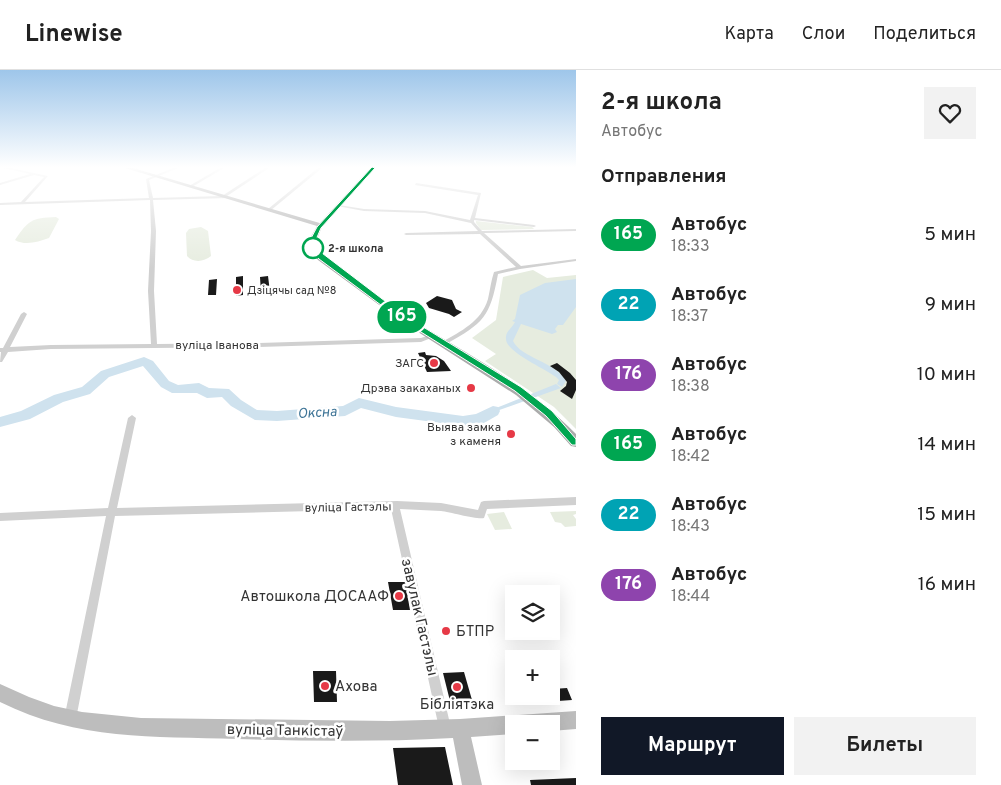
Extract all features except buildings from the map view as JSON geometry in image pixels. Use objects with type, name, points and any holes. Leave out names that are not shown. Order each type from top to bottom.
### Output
[{"type":"main road","points":[[240,201],[321,225],[312,242],[317,254],[399,315],[518,389],[538,404],[576,442]]},
{"type":"street","points":[[0,204],[75,201]]},
{"type":"street","points":[[153,201],[155,222],[151,286],[154,345]]},
{"type":"street","points":[[269,210],[279,201]]},
{"type":"street","points":[[321,225],[343,201]]},
{"type":"street","points":[[478,201],[473,221],[480,232],[520,268]]},
{"type":"street","points":[[339,206],[364,210],[426,212],[473,221],[561,230]]},
{"type":"street","points":[[406,234],[576,230]]},
{"type":"street","points":[[444,343],[484,317],[489,307],[496,273],[576,260]]},
{"type":"street","points":[[0,360],[3,350],[24,314]]},
{"type":"street","name":"вуліца Іванова","points":[[3,350],[422,340],[433,336]]},
{"type":"street","points":[[70,719],[132,418]]},
{"type":"street","name":"вуліца Гастэлы","points":[[0,517],[112,510],[396,506],[463,510],[480,515],[484,505],[576,501]]},
{"type":"street","name":"завулак Гастэлы","points":[[396,506],[452,728]]},
{"type":"street","name":"вуліца Танкістаў","points":[[0,693],[20,704],[70,719],[123,727],[324,731],[452,728],[576,720]]},
{"type":"street","points":[[452,728],[472,785]]},
{"type":"shaded area","points":[[56,217],[59,219],[49,238],[27,243],[15,240],[31,221]]},
{"type":"shaded area","points":[[476,221],[532,227],[534,229],[481,230]]},
{"type":"shaded area","points":[[201,227],[208,231],[211,256],[195,261],[187,256],[186,233],[189,229]]},
{"type":"shaded area","points":[[533,270],[547,278],[576,275],[576,429],[554,407],[485,361],[496,354],[472,338],[496,320],[503,277]]},
{"type":"shaded area","points":[[576,511],[576,514],[573,515],[576,519],[576,526],[565,527],[561,523],[555,522],[550,512]]},
{"type":"shaded area","points":[[504,512],[512,529],[495,530],[487,514]]},
{"type":"water","points":[[576,279],[576,307],[563,325],[558,325],[555,329],[557,332],[552,334],[521,324],[513,341],[523,352],[555,369],[566,381],[562,387],[557,384],[559,380],[556,377],[512,349],[506,337],[515,322],[512,321],[515,319],[520,295],[545,283]]},
{"type":"water","points":[[556,384],[561,388],[479,419],[481,414]]},
{"type":"waterway","name":"Оксна","points":[[0,422],[25,415],[59,398],[86,391],[105,374],[144,361],[149,364],[165,384],[176,390],[199,388],[207,393],[225,392],[236,403],[255,415],[277,416],[345,411],[359,403],[396,412],[463,421],[479,419],[493,411]]},
{"type":"bus line","name":"165","points":[[343,201],[313,237],[313,248],[317,254],[399,315],[518,389],[549,413],[576,442]]},
{"type":"place","name":"2-я школа","points":[[313,248]]},
{"type":"place","name":"Дзіцячы сад №8","points":[[237,290]]},
{"type":"place","name":"ЗАГС","points":[[434,363]]},
{"type":"place","name":"Дрэва закаханых","points":[[471,388]]},
{"type":"place","name":"Выява замка з каменя","points":[[511,434]]},
{"type":"place","name":"Автошкола ДОСААФ","points":[[399,596]]},
{"type":"place","name":"БТПР","points":[[446,631]]},
{"type":"place","name":"Ахова","points":[[325,686]]},
{"type":"place","name":"Бібліятэка","points":[[457,687]]}]
